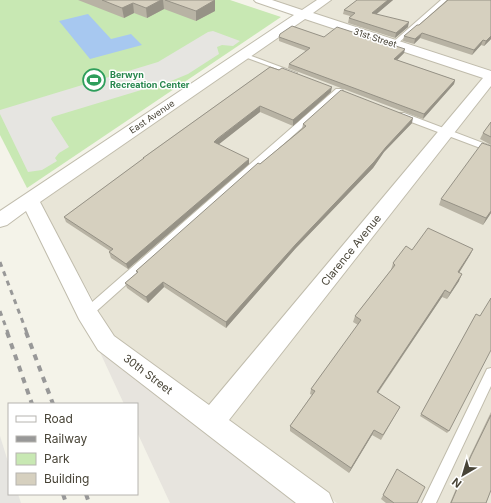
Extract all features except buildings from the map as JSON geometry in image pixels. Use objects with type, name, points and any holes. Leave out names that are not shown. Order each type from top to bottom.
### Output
[{"type":"street","name":"31st Street","points":[[260,0],[491,76]]},
{"type":"street","name":"East Avenue","points":[[0,220],[325,0]]},
{"type":"street","name":"Clarence Avenue","points":[[211,422],[491,76]]},
{"type":"street","name":"30th Street","points":[[30,200],[87,314],[106,343],[319,503]]},
{"type":"lane","points":[[394,44],[444,0]]},
{"type":"lane","points":[[244,55],[303,77]]},
{"type":"lane","points":[[87,314],[339,91]]},
{"type":"lane","points":[[397,113],[491,149]]},
{"type":"lane","points":[[429,503],[491,373]]},
{"type":"shaded area","points":[[264,0],[491,0],[491,71]]},
{"type":"shaded area","points":[[305,17],[491,78],[491,503],[337,503],[114,338],[38,200]]},
{"type":"shaded area","points":[[213,31],[240,41],[233,46],[222,45],[217,47],[219,54],[188,74],[171,81],[52,117],[51,119],[69,147],[59,153],[55,158],[57,161],[42,170],[28,172],[0,114],[0,110],[158,62],[208,32]]},
{"type":"shaded area","points":[[98,348],[302,503],[170,503],[138,434],[138,403],[124,403]]},
{"type":"shaded area","points":[[0,436],[8,462],[8,495],[18,495],[21,503],[0,503]]},
{"type":"green space","name":"Berwyn Recreation Center","points":[[0,0],[230,0],[281,17],[27,188],[0,135]]},
{"type":"water","points":[[88,14],[111,39],[131,34],[142,45],[90,59],[59,21]]},
{"type":"railway","points":[[0,262],[27,333]]},
{"type":"railway","points":[[0,311],[8,333]]},
{"type":"railway","points":[[7,332],[32,403]]},
{"type":"railway","points":[[26,332],[53,403]]},
{"type":"railway","points":[[63,495],[66,503]]},
{"type":"railway","points":[[86,495],[89,503]]},
{"type":"place","name":"Berwyn Recreation Center","points":[[94,80]]}]
